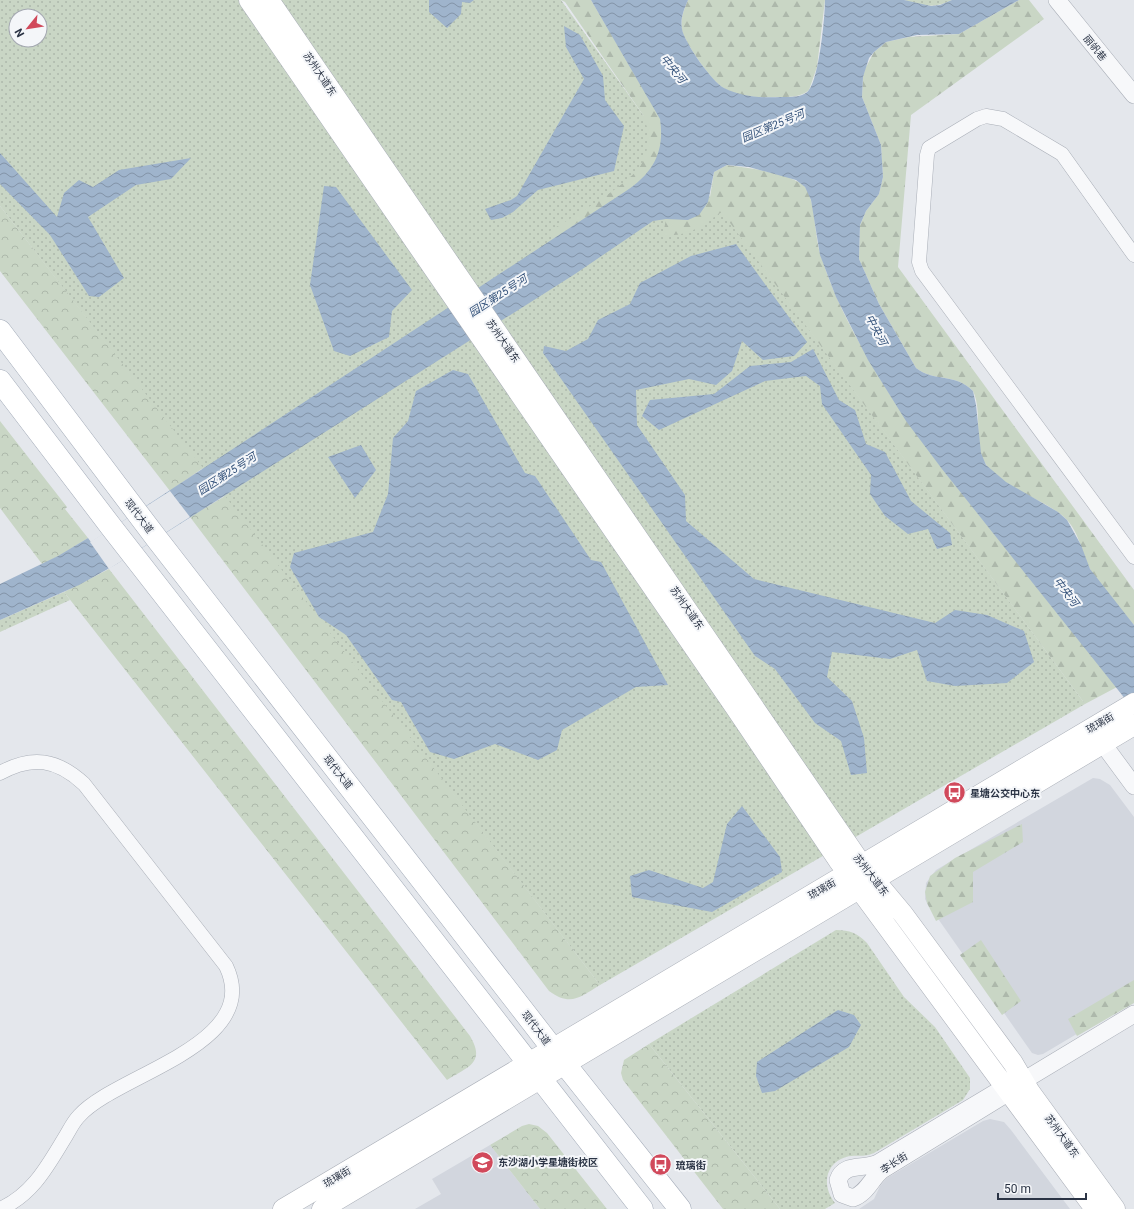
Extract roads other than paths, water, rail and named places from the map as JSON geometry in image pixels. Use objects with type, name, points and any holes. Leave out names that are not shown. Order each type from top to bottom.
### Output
[{"type":"main road","name":"苏州大道东","points":[[249,0],[462,295]]},
{"type":"main road","name":"苏州大道东","points":[[269,0],[462,295],[861,877],[903,914],[1012,1064],[1012,1087],[1095,1209]]},
{"type":"main road","name":"现代大道","points":[[0,331],[157,539],[559,1057],[680,1209]]},
{"type":"main road","points":[[0,381],[132,554],[642,1209]]},
{"type":"main road","name":"琉璃街","points":[[283,1209],[559,1057],[1097,735],[1132,705]]},
{"type":"main road","name":"琉璃街","points":[[1097,735],[1134,725]]},
{"type":"main road","name":"琉璃街","points":[[322,1209],[535,1070]]},
{"type":"main road","name":"苏州大道东","points":[[1012,1087],[1115,1209]]},
{"type":"street","name":"丽帆巷","points":[[1057,0],[1134,95]]},
{"type":"street","points":[[1134,255],[1062,154],[1003,119],[986,116],[978,119],[929,148],[927,155],[919,262],[922,271],[1134,557]]},
{"type":"street","points":[[1097,735],[1134,786]]},
{"type":"street","points":[[0,773],[20,764],[38,761],[52,764],[74,775],[84,784],[226,966],[230,975],[232,986],[230,1000],[223,1016],[202,1040],[181,1056],[123,1085],[98,1099],[86,1108],[78,1116],[43,1174],[34,1185],[22,1196],[0,1209]]},
{"type":"street","name":"李长街","points":[[1012,1087],[882,1170],[871,1180],[864,1193],[853,1198],[842,1194],[838,1180],[840,1174],[844,1170],[851,1167],[870,1167],[878,1163],[1012,1087],[1134,1014]]},
{"type":"water","points":[[429,0],[474,0],[470,3],[462,2],[461,14],[447,28],[429,12]]},
{"type":"water","points":[[591,0],[688,0],[682,18],[682,29],[684,35],[693,52],[706,70],[719,84],[731,91],[745,95],[788,97],[806,93],[813,83],[823,33],[825,0],[904,0],[931,6],[940,5],[952,0],[1019,0],[959,34],[917,35],[886,42],[869,58],[863,77],[862,97],[881,145],[883,177],[879,194],[866,211],[860,225],[859,259],[879,304],[916,368],[930,375],[959,382],[966,385],[973,391],[981,453],[986,465],[1006,482],[1058,512],[1067,520],[1081,545],[1090,569],[1134,625],[1134,710],[942,469],[906,421],[868,360],[836,297],[820,255],[811,200],[805,187],[796,180],[749,167],[727,165],[714,172],[708,202],[699,215],[688,220],[666,219],[653,221],[575,274],[115,565],[79,585],[0,620],[0,584],[58,556],[88,538],[91,542],[626,191],[643,177],[650,169],[659,152],[661,142],[660,119]]},
{"type":"water","points":[[564,26],[580,35],[603,76],[605,100],[624,126],[614,171],[538,190],[513,212],[502,218],[491,220],[485,209],[511,200],[517,196],[584,79],[566,47]]},
{"type":"water","points":[[0,153],[57,217],[64,193],[79,180],[93,187],[119,170],[191,158],[171,179],[136,185],[88,217],[124,278],[99,297],[89,296],[50,235],[0,184]]},
{"type":"water","points":[[324,186],[336,187],[412,290],[392,311],[389,337],[350,356],[334,351],[310,285]]},
{"type":"water","points":[[736,244],[807,342],[794,356],[763,360],[742,341],[732,371],[716,385],[689,379],[636,390],[637,425],[685,495],[686,521],[754,579],[935,623],[955,610],[987,615],[1024,631],[1034,662],[1007,683],[955,686],[927,681],[917,650],[890,659],[832,652],[827,677],[852,701],[864,738],[867,773],[851,775],[841,741],[815,723],[775,669],[755,656],[543,353],[544,346],[566,351],[588,339],[598,320],[630,304],[640,283],[691,256]]},
{"type":"water","points":[[813,349],[839,400],[855,410],[866,444],[885,452],[911,501],[950,533],[952,545],[937,549],[928,529],[908,534],[885,516],[870,494],[871,475],[822,404],[820,386],[806,376],[765,381],[659,430],[642,416],[650,400],[714,394],[750,366],[791,362]]},
{"type":"water","points":[[453,370],[468,374],[525,473],[535,476],[591,560],[601,562],[668,685],[636,687],[562,730],[557,750],[538,760],[495,744],[454,759],[430,752],[401,702],[392,700],[346,635],[319,617],[290,567],[294,553],[373,532],[388,494],[393,438],[408,421],[416,391]]},
{"type":"water","points":[[361,445],[376,470],[355,498],[328,457]]},
{"type":"water","points":[[742,806],[780,857],[782,872],[712,912],[632,897],[630,876],[649,870],[703,888],[713,882],[727,824]]},
{"type":"water","points":[[838,1010],[854,1015],[861,1025],[849,1047],[775,1091],[762,1093],[756,1076],[757,1062]]},
{"type":"place","name":"星塘公交中心东","points":[[954,793]]},
{"type":"place","name":"东沙湖小学星塘街校区","points":[[482,1162]]},
{"type":"place","name":"琉璃街","points":[[660,1165]]},
{"type":"water label","name":"中央河","points":[[673,69]]},
{"type":"water label","name":"园区第25号河","points":[[773,126]]},
{"type":"water label","name":"园区第25号河","points":[[498,296]]},
{"type":"water label","name":"中央河","points":[[876,330]]},
{"type":"water label","name":"园区第25号河","points":[[227,474]]},
{"type":"water label","name":"中央河","points":[[1066,592]]}]
